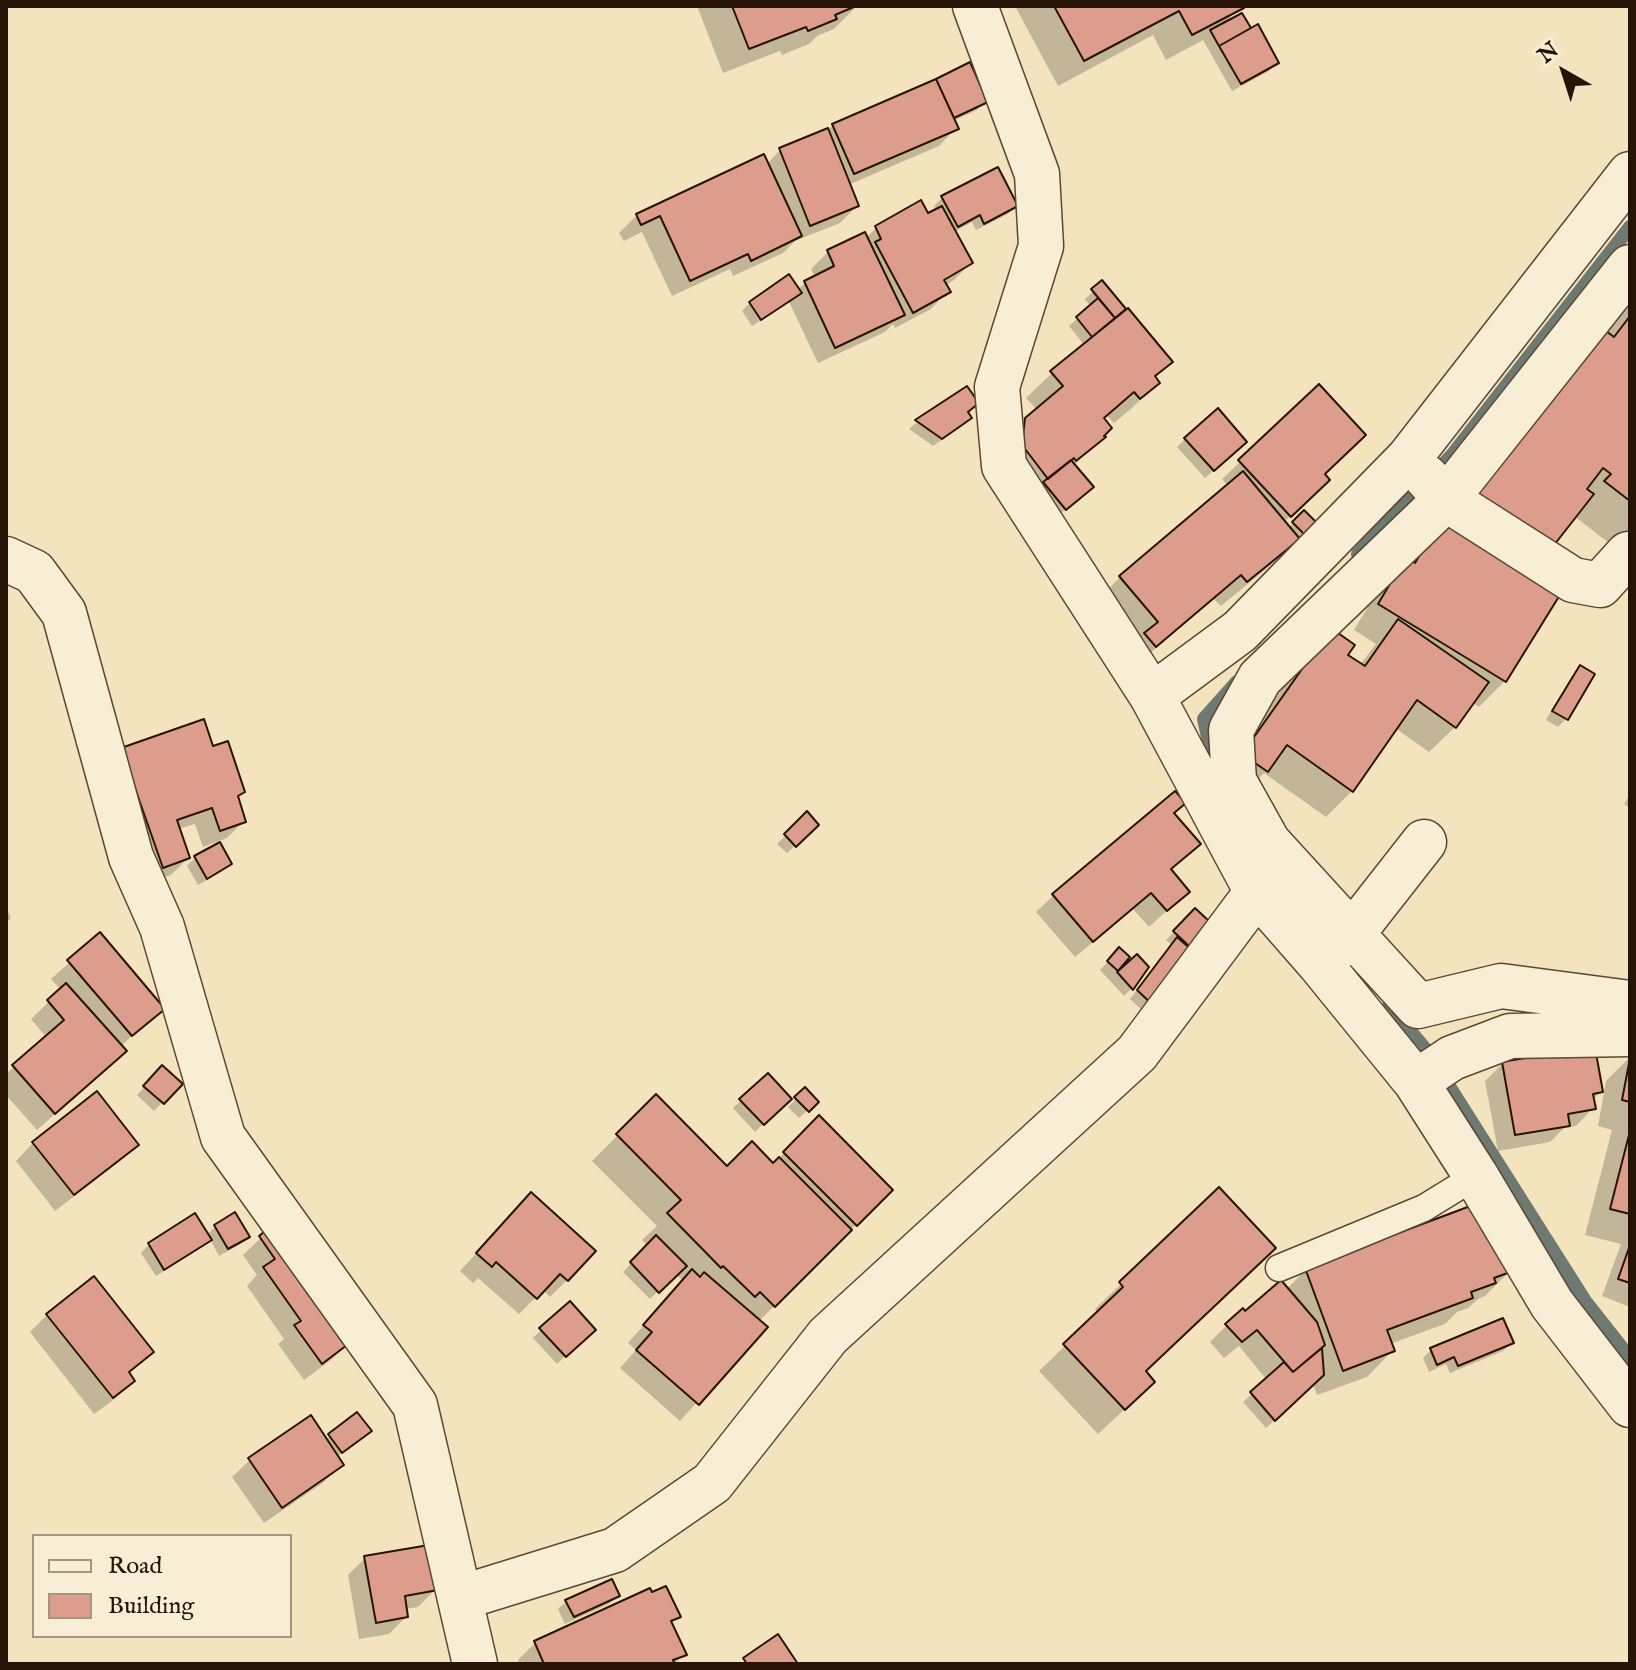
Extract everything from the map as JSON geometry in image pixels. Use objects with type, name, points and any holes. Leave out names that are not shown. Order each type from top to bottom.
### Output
[{"type":"street","points":[[975,6],[1037,174],[1041,246],[997,387],[1004,466],[1152,696],[1257,892],[1320,964],[1432,1072],[1476,1176],[1552,1304],[1630,1405]]},
{"type":"street","points":[[1152,696],[1240,631],[1409,458],[1629,177]]},
{"type":"street","points":[[1630,267],[1446,499],[1260,678],[1231,730],[1234,781],[1268,842],[1418,1006],[1501,986],[1630,1003]]},
{"type":"street","points":[[1409,458],[1446,499],[1573,580],[1600,585],[1628,554]]},
{"type":"street","points":[[6,559],[34,572],[64,613],[131,857],[162,927],[223,1137],[415,1405],[475,1664]]},
{"type":"street","points":[[1320,964],[1352,934],[1424,842]]},
{"type":"street","points":[[460,1598],[615,1550],[712,1483],[828,1336],[1137,1053],[1257,892]]},
{"type":"street","points":[[1432,1072],[1510,1036],[1630,1034]]},
{"type":"lane","points":[[1279,1268],[1424,1208],[1476,1176]]},
{"type":"building","points":[[732,6],[856,6],[835,15],[837,19],[808,31],[806,27],[749,49]]},
{"type":"building","points":[[1054,6],[1244,8],[1192,35],[1179,11],[1084,61]]},
{"type":"building","points":[[1242,13],[1251,28],[1219,46],[1210,30]]},
{"type":"building","points":[[1258,24],[1279,63],[1241,84],[1219,46]]},
{"type":"building","points":[[970,62],[988,102],[954,118],[936,79]]},
{"type":"building","points":[[936,79],[959,129],[854,174],[832,124]]},
{"type":"building","points":[[828,128],[859,206],[810,226],[779,148]]},
{"type":"building","points":[[764,154],[802,236],[751,261],[748,254],[690,281],[660,216],[641,225],[636,214]]},
{"type":"building","points":[[998,167],[1018,206],[984,224],[980,215],[958,227],[941,196]]},
{"type":"building","points":[[921,200],[928,213],[942,206],[973,263],[944,280],[951,292],[913,313],[875,242],[881,239],[875,226]]},
{"type":"building","points":[[865,232],[905,315],[835,348],[804,281],[834,266],[827,250]]},
{"type":"building","points":[[789,274],[802,293],[761,320],[749,302]]},
{"type":"building","points":[[1102,280],[1126,309],[1115,318],[1091,289]]},
{"type":"building","points":[[1098,298],[1115,318],[1092,337],[1076,317]]},
{"type":"building","points":[[1128,308],[1173,362],[1155,376],[1160,383],[1140,399],[1134,392],[1104,418],[1112,428],[1106,437],[1048,479],[1022,445],[1025,418],[1063,386],[1050,371]]},
{"type":"building","points":[[1630,316],[1630,501],[1604,481],[1611,474],[1603,468],[1587,489],[1594,494],[1551,549],[1467,491],[1602,328],[1614,337]]},
{"type":"building","points":[[1319,384],[1366,435],[1325,474],[1330,480],[1291,517],[1238,460]]},
{"type":"building","points":[[967,386],[979,403],[968,412],[972,418],[942,439],[915,420]]},
{"type":"building","points":[[1218,408],[1247,442],[1214,471],[1184,438]]},
{"type":"building","points":[[1071,460],[1094,487],[1066,510],[1043,482]]},
{"type":"building","points":[[1243,471],[1300,539],[1247,582],[1241,575],[1156,647],[1144,633],[1158,622],[1119,576]]},
{"type":"building","points":[[1304,510],[1321,527],[1309,539],[1292,522]]},
{"type":"building","points":[[1450,521],[1563,590],[1506,682],[1378,604],[1406,557],[1415,563],[1436,527],[1444,532]]},
{"type":"building","points":[[1398,619],[1489,682],[1456,728],[1417,700],[1353,792],[1287,745],[1268,772],[1242,754],[1331,628],[1355,645],[1348,655],[1365,666]]},
{"type":"building","points":[[1580,665],[1595,674],[1568,720],[1552,711]]},
{"type":"building","points":[[204,719],[213,746],[228,741],[245,792],[238,796],[246,822],[220,831],[212,808],[177,820],[190,858],[163,868],[121,748]]},
{"type":"building","points":[[1175,791],[1186,803],[1174,813],[1201,844],[1171,869],[1190,892],[1167,911],[1151,893],[1093,942],[1052,894]]},
{"type":"building","points":[[807,811],[819,825],[796,847],[784,834]]},
{"type":"building","points":[[220,842],[232,864],[207,879],[194,856]]},
{"type":"building","points":[[1195,908],[1211,923],[1191,948],[1173,931]]},
{"type":"building","points":[[100,932],[165,1009],[132,1036],[67,960]]},
{"type":"building","points":[[1177,937],[1193,951],[1156,1008],[1137,990]]},
{"type":"building","points":[[1119,947],[1130,957],[1118,971],[1107,961]]},
{"type":"building","points":[[1137,954],[1149,967],[1133,990],[1117,972]]},
{"type":"building","points":[[66,983],[127,1051],[55,1114],[12,1065],[64,1020],[47,1000]]},
{"type":"building","points":[[1582,1048],[1596,1053],[1603,1092],[1593,1094],[1596,1109],[1568,1114],[1570,1126],[1515,1135],[1502,1062]]},
{"type":"building","points":[[1630,1058],[1630,1102],[1622,1100]]},
{"type":"building","points":[[162,1065],[183,1084],[164,1104],[143,1086]]},
{"type":"building","points":[[768,1073],[792,1099],[764,1125],[739,1099]]},
{"type":"building","points":[[805,1087],[819,1102],[809,1112],[794,1097]]},
{"type":"building","points":[[97,1091],[139,1145],[74,1195],[32,1142]]},
{"type":"building","points":[[656,1094],[727,1166],[752,1141],[773,1163],[779,1157],[852,1230],[775,1307],[760,1292],[755,1297],[723,1266],[721,1268],[667,1213],[681,1200],[616,1134]]},
{"type":"building","points":[[819,1115],[893,1190],[857,1226],[783,1152]]},
{"type":"building","points":[[1630,1131],[1630,1214],[1610,1209]]},
{"type":"building","points":[[1219,1187],[1276,1248],[1146,1371],[1155,1382],[1125,1410],[1063,1344],[1123,1287],[1119,1282]]},
{"type":"building","points":[[531,1192],[596,1251],[568,1281],[560,1274],[537,1299],[496,1262],[492,1267],[476,1253]]},
{"type":"building","points":[[1473,1205],[1513,1271],[1494,1278],[1496,1283],[1471,1292],[1473,1298],[1387,1330],[1395,1351],[1343,1371],[1305,1268]]},
{"type":"building","points":[[235,1212],[250,1237],[228,1249],[214,1225]]},
{"type":"building","points":[[195,1213],[212,1240],[164,1270],[148,1243]]},
{"type":"building","points":[[270,1227],[351,1342],[322,1364],[294,1325],[301,1321],[263,1267],[275,1259],[259,1236]]},
{"type":"building","points":[[656,1235],[687,1266],[659,1293],[630,1262]]},
{"type":"building","points":[[1630,1245],[1630,1283],[1618,1279]]},
{"type":"building","points":[[692,1269],[700,1277],[704,1272],[768,1327],[699,1405],[636,1350],[652,1332],[643,1325]]},
{"type":"building","points":[[94,1276],[154,1352],[129,1372],[135,1381],[113,1398],[46,1314]]},
{"type":"building","points":[[1281,1280],[1317,1322],[1325,1345],[1293,1372],[1257,1330],[1242,1342],[1225,1324]]},
{"type":"building","points":[[570,1301],[596,1330],[566,1357],[539,1328]]},
{"type":"building","points":[[1503,1318],[1514,1343],[1458,1366],[1454,1357],[1437,1365],[1430,1348]]},
{"type":"building","points":[[1322,1348],[1324,1375],[1275,1421],[1250,1392],[1284,1362],[1293,1372]]},
{"type":"building","points":[[357,1412],[372,1431],[342,1453],[328,1434]]},
{"type":"building","points":[[311,1415],[344,1465],[282,1508],[248,1458]]},
{"type":"building","points":[[429,1545],[438,1590],[405,1596],[408,1617],[376,1623],[364,1556]]},
{"type":"building","points":[[612,1579],[620,1596],[574,1617],[565,1600]]},
{"type":"building","points":[[666,1586],[681,1617],[671,1621],[687,1655],[673,1660],[675,1664],[544,1664],[534,1641],[650,1588],[652,1592]]},
{"type":"building","points":[[778,1634],[798,1664],[747,1664],[743,1658]]},
{"type":"waterway","points":[[1358,554],[1453,454],[1630,227]]},
{"type":"waterway","points":[[1214,764],[1204,719],[1237,682]]},
{"type":"waterway","points":[[1389,1006],[1426,1050],[1585,1301],[1630,1358]]}]
